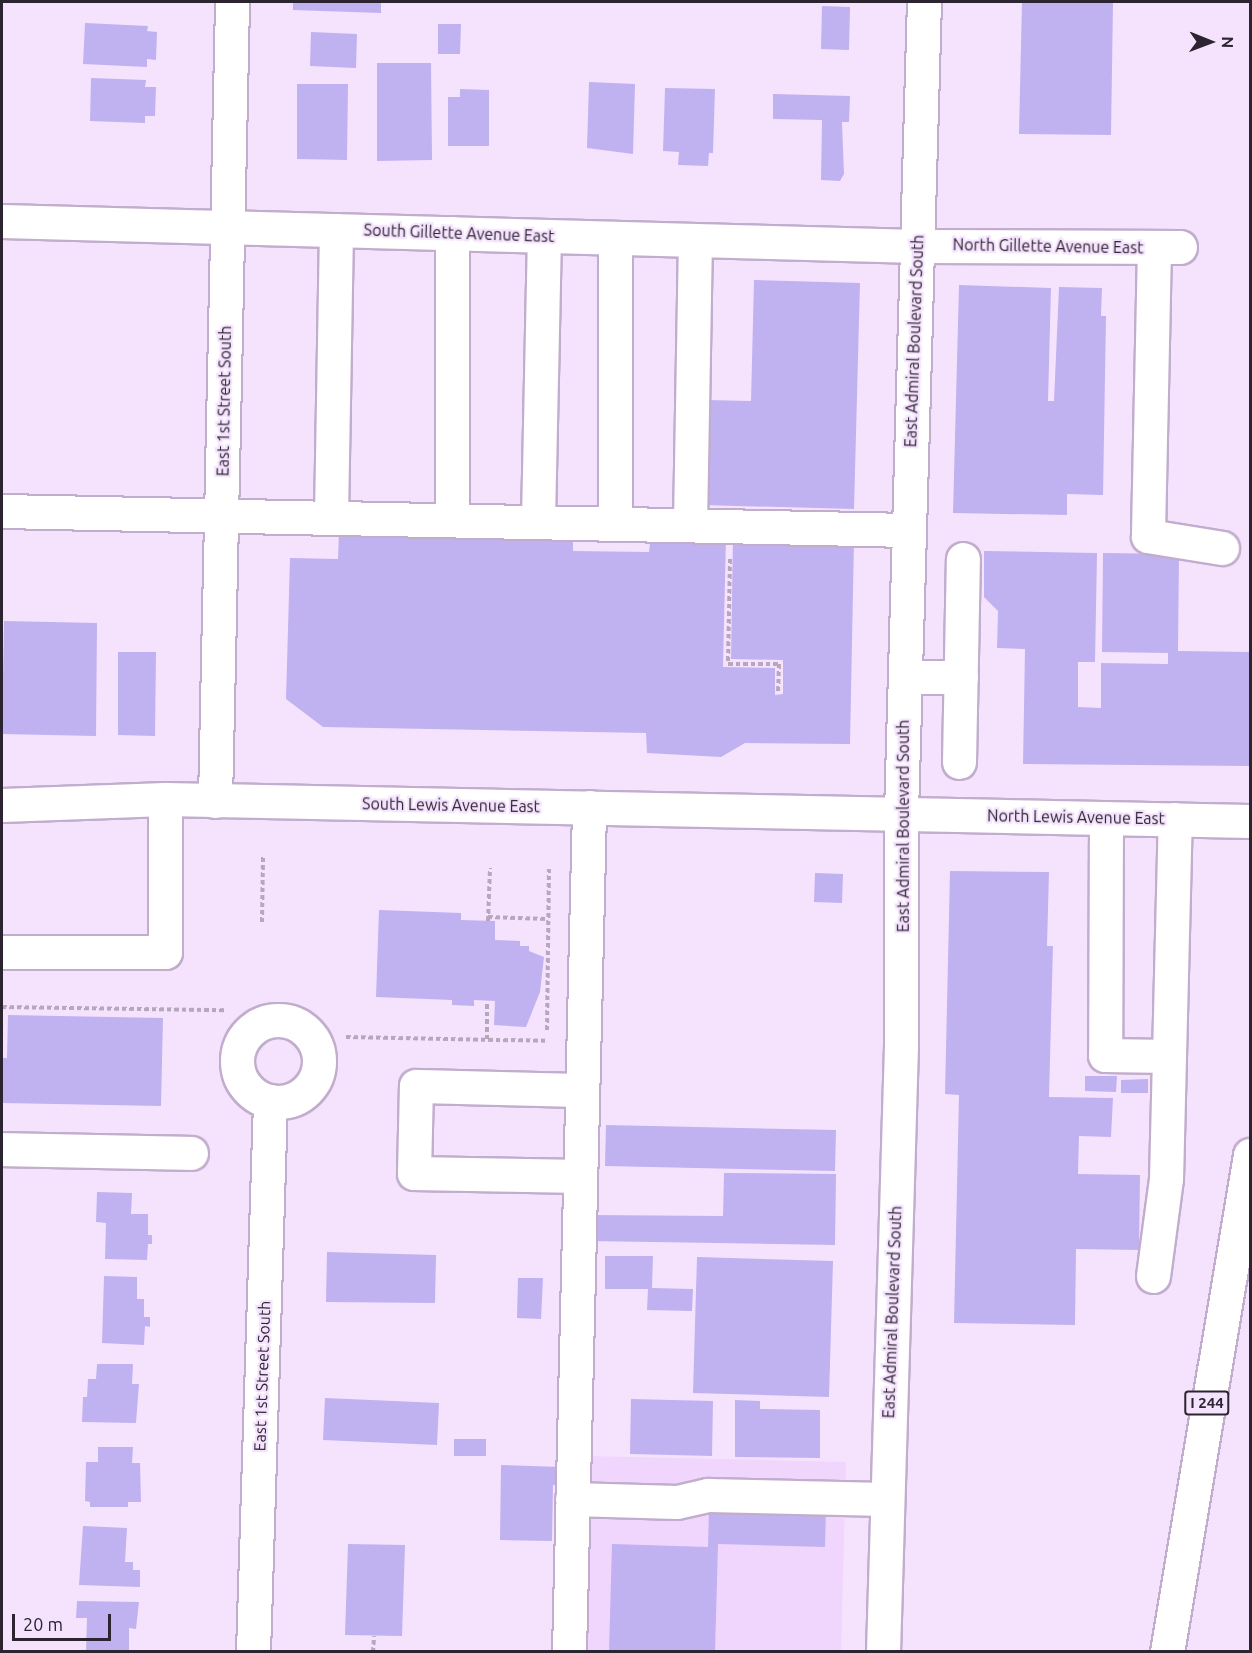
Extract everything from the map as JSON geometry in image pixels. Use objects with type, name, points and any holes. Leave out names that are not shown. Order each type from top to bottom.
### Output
[{"type":"main road","name":"East 1st Street South","points":[[215,801],[232,2]]},
{"type":"main road","name":"East Admiral Boulevard South","points":[[883,1652],[885,1499],[901,1044],[900,813],[924,2]]},
{"type":"main road","name":"South Gillette Avenue East","points":[[2,221],[917,246]]},
{"type":"main road","points":[[331,516],[336,230]]},
{"type":"main road","points":[[452,233],[452,519]]},
{"type":"main road","points":[[538,520],[544,236]]},
{"type":"main road","points":[[615,238],[615,522]]},
{"type":"main road","points":[[690,524],[695,240]]},
{"type":"main road","name":"North Gillette Avenue East","points":[[917,246],[1167,247],[1148,536],[1222,548]]},
{"type":"main road","points":[[2,511],[221,513],[909,530]]},
{"type":"main road","points":[[959,762],[963,559]]},
{"type":"main road","points":[[904,677],[961,678]]},
{"type":"main road","points":[[2,952],[165,952],[165,799]]},
{"type":"main road","name":"South Lewis Avenue East","points":[[2,805],[165,799],[900,813]]},
{"type":"main road","points":[[569,1652],[589,807]]},
{"type":"main road","name":"North Lewis Avenue East","points":[[900,813],[1250,820]]},
{"type":"main road","points":[[1106,818],[1105,1055],[1169,1056]]},
{"type":"main road","points":[[1154,1276],[1166,1179],[1175,819]]},
{"type":"main road","points":[[580,1176],[414,1173],[416,1086],[582,1090]]},
{"type":"main road","name":"East 1st Street South","points":[[253,1652],[270,1101]]},
{"type":"main road","points":[[2,1149],[191,1153]]},
{"type":"main road","name":"I 244","points":[[1167,1652],[1251,1155]]},
{"type":"main road","points":[[572,1499],[677,1502],[708,1495],[885,1499]]},
{"type":"path","points":[[731,525],[728,664],[779,664],[778,694]]},
{"type":"path","points":[[262,922],[263,855]]},
{"type":"path","points":[[490,868],[488,919],[548,919]]},
{"type":"path","points":[[547,1089],[549,869]]},
{"type":"path","points":[[487,1040],[488,1001]]},
{"type":"path","points":[[2,1007],[226,1010]]},
{"type":"path","points":[[346,1036],[547,1041]]},
{"type":"path","points":[[374,1636],[374,1652]]},
{"type":"shaded area","points":[[585,1456],[846,1462],[841,1651],[580,1652]]},
{"type":"building","points":[[293,2],[381,2],[381,13],[293,10]]},
{"type":"building","points":[[1022,2],[1113,2],[1111,135],[1019,134]]},
{"type":"building","points":[[822,6],[850,7],[849,50],[821,49]]},
{"type":"building","points":[[85,23],[148,26],[147,31],[157,32],[156,60],[147,59],[147,67],[83,64]]},
{"type":"building","points":[[438,24],[461,24],[460,54],[438,54]]},
{"type":"building","points":[[311,32],[357,34],[356,68],[310,66]]},
{"type":"building","points":[[377,63],[431,63],[432,160],[377,161]]},
{"type":"building","points":[[91,78],[146,80],[145,87],[156,87],[155,116],[145,116],[145,123],[90,121]]},
{"type":"building","points":[[589,82],[635,84],[633,154],[587,148]]},
{"type":"building","points":[[297,84],[348,84],[347,160],[297,159]]},
{"type":"building","points":[[665,88],[715,89],[713,153],[709,153],[708,166],[678,165],[679,152],[663,151]]},
{"type":"building","points":[[460,89],[489,90],[489,146],[448,146],[448,97],[460,97]]},
{"type":"building","points":[[773,94],[850,96],[849,122],[842,122],[844,174],[840,181],[821,180],[822,120],[773,119]]},
{"type":"building","points":[[754,280],[860,283],[854,509],[702,505],[705,400],[751,401]]},
{"type":"building","points":[[959,285],[1051,288],[1048,401],[1054,401],[1059,287],[1102,288],[1101,316],[1106,316],[1103,495],[1067,494],[1067,515],[953,513]]},
{"type":"building","points":[[339,532],[573,537],[573,551],[649,552],[651,535],[726,537],[723,667],[775,668],[775,695],[783,694],[783,660],[731,659],[733,537],[854,540],[850,744],[745,743],[721,757],[647,753],[646,733],[323,727],[286,699],[290,558],[338,559]]},
{"type":"building","points":[[984,551],[1097,553],[1095,662],[1078,662],[1078,707],[1101,708],[1101,663],[1168,664],[1168,653],[1102,652],[1103,553],[1179,554],[1178,651],[1250,652],[1250,766],[1023,764],[1025,649],[997,648],[998,611],[984,597]]},
{"type":"building","points":[[4,621],[97,623],[96,736],[2,734]]},
{"type":"building","points":[[118,652],[156,652],[155,736],[118,735]]},
{"type":"building","points":[[950,871],[1049,872],[1047,946],[1053,946],[1049,1097],[1113,1098],[1111,1137],[1079,1136],[1078,1174],[1140,1175],[1139,1250],[1076,1249],[1075,1325],[954,1323],[959,1095],[945,1094]]},
{"type":"building","points":[[815,873],[843,874],[842,903],[814,902]]},
{"type":"building","points":[[379,910],[461,913],[461,920],[495,921],[495,940],[520,941],[520,946],[529,946],[529,951],[544,957],[540,992],[526,1027],[494,1025],[495,1001],[474,1000],[474,1006],[452,1005],[452,1000],[376,997]]},
{"type":"building","points":[[8,1015],[163,1018],[161,1106],[2,1103],[2,1058],[7,1058]]},
{"type":"building","points":[[1085,1076],[1117,1076],[1116,1092],[1085,1091]]},
{"type":"building","points":[[1148,1079],[1148,1093],[1121,1093],[1121,1080]]},
{"type":"building","points":[[606,1125],[836,1130],[835,1171],[605,1166]]},
{"type":"building","points":[[724,1173],[836,1174],[835,1245],[588,1241],[588,1215],[723,1216]]},
{"type":"building","points":[[97,1192],[132,1193],[131,1214],[148,1214],[148,1235],[152,1235],[152,1244],[148,1244],[147,1260],[105,1259],[106,1223],[96,1222]]},
{"type":"building","points":[[327,1252],[436,1255],[435,1303],[326,1302]]},
{"type":"building","points":[[605,1256],[653,1256],[652,1288],[693,1289],[692,1311],[647,1310],[648,1289],[605,1289]]},
{"type":"building","points":[[697,1257],[833,1261],[829,1397],[693,1393]]},
{"type":"building","points":[[104,1276],[137,1277],[137,1299],[144,1299],[144,1317],[150,1317],[150,1327],[145,1326],[144,1345],[102,1343]]},
{"type":"building","points":[[518,1278],[543,1278],[541,1319],[517,1318]]},
{"type":"building","points":[[97,1364],[133,1364],[132,1384],[139,1384],[136,1423],[82,1422],[83,1397],[87,1397],[88,1379],[96,1379]]},
{"type":"building","points":[[325,1398],[439,1403],[437,1445],[323,1440]]},
{"type":"building","points":[[631,1399],[713,1401],[712,1456],[630,1454]]},
{"type":"building","points":[[735,1400],[760,1401],[760,1409],[820,1410],[820,1458],[735,1457]]},
{"type":"building","points":[[454,1439],[486,1439],[486,1456],[454,1456]]},
{"type":"building","points":[[98,1447],[133,1447],[132,1463],[140,1463],[141,1502],[128,1502],[128,1507],[90,1507],[90,1502],[85,1501],[86,1462],[98,1462]]},
{"type":"building","points":[[501,1465],[561,1467],[561,1485],[553,1485],[552,1541],[500,1540]]},
{"type":"building","points":[[709,1505],[826,1508],[825,1547],[718,1544],[715,1652],[609,1652],[612,1544],[708,1547]]},
{"type":"building","points":[[83,1526],[127,1528],[125,1562],[133,1562],[133,1570],[140,1570],[140,1587],[79,1585]]},
{"type":"building","points":[[348,1544],[405,1545],[402,1636],[345,1635]]},
{"type":"building","points":[[77,1601],[139,1602],[136,1629],[129,1628],[129,1652],[86,1652],[87,1618],[76,1618]]}]
